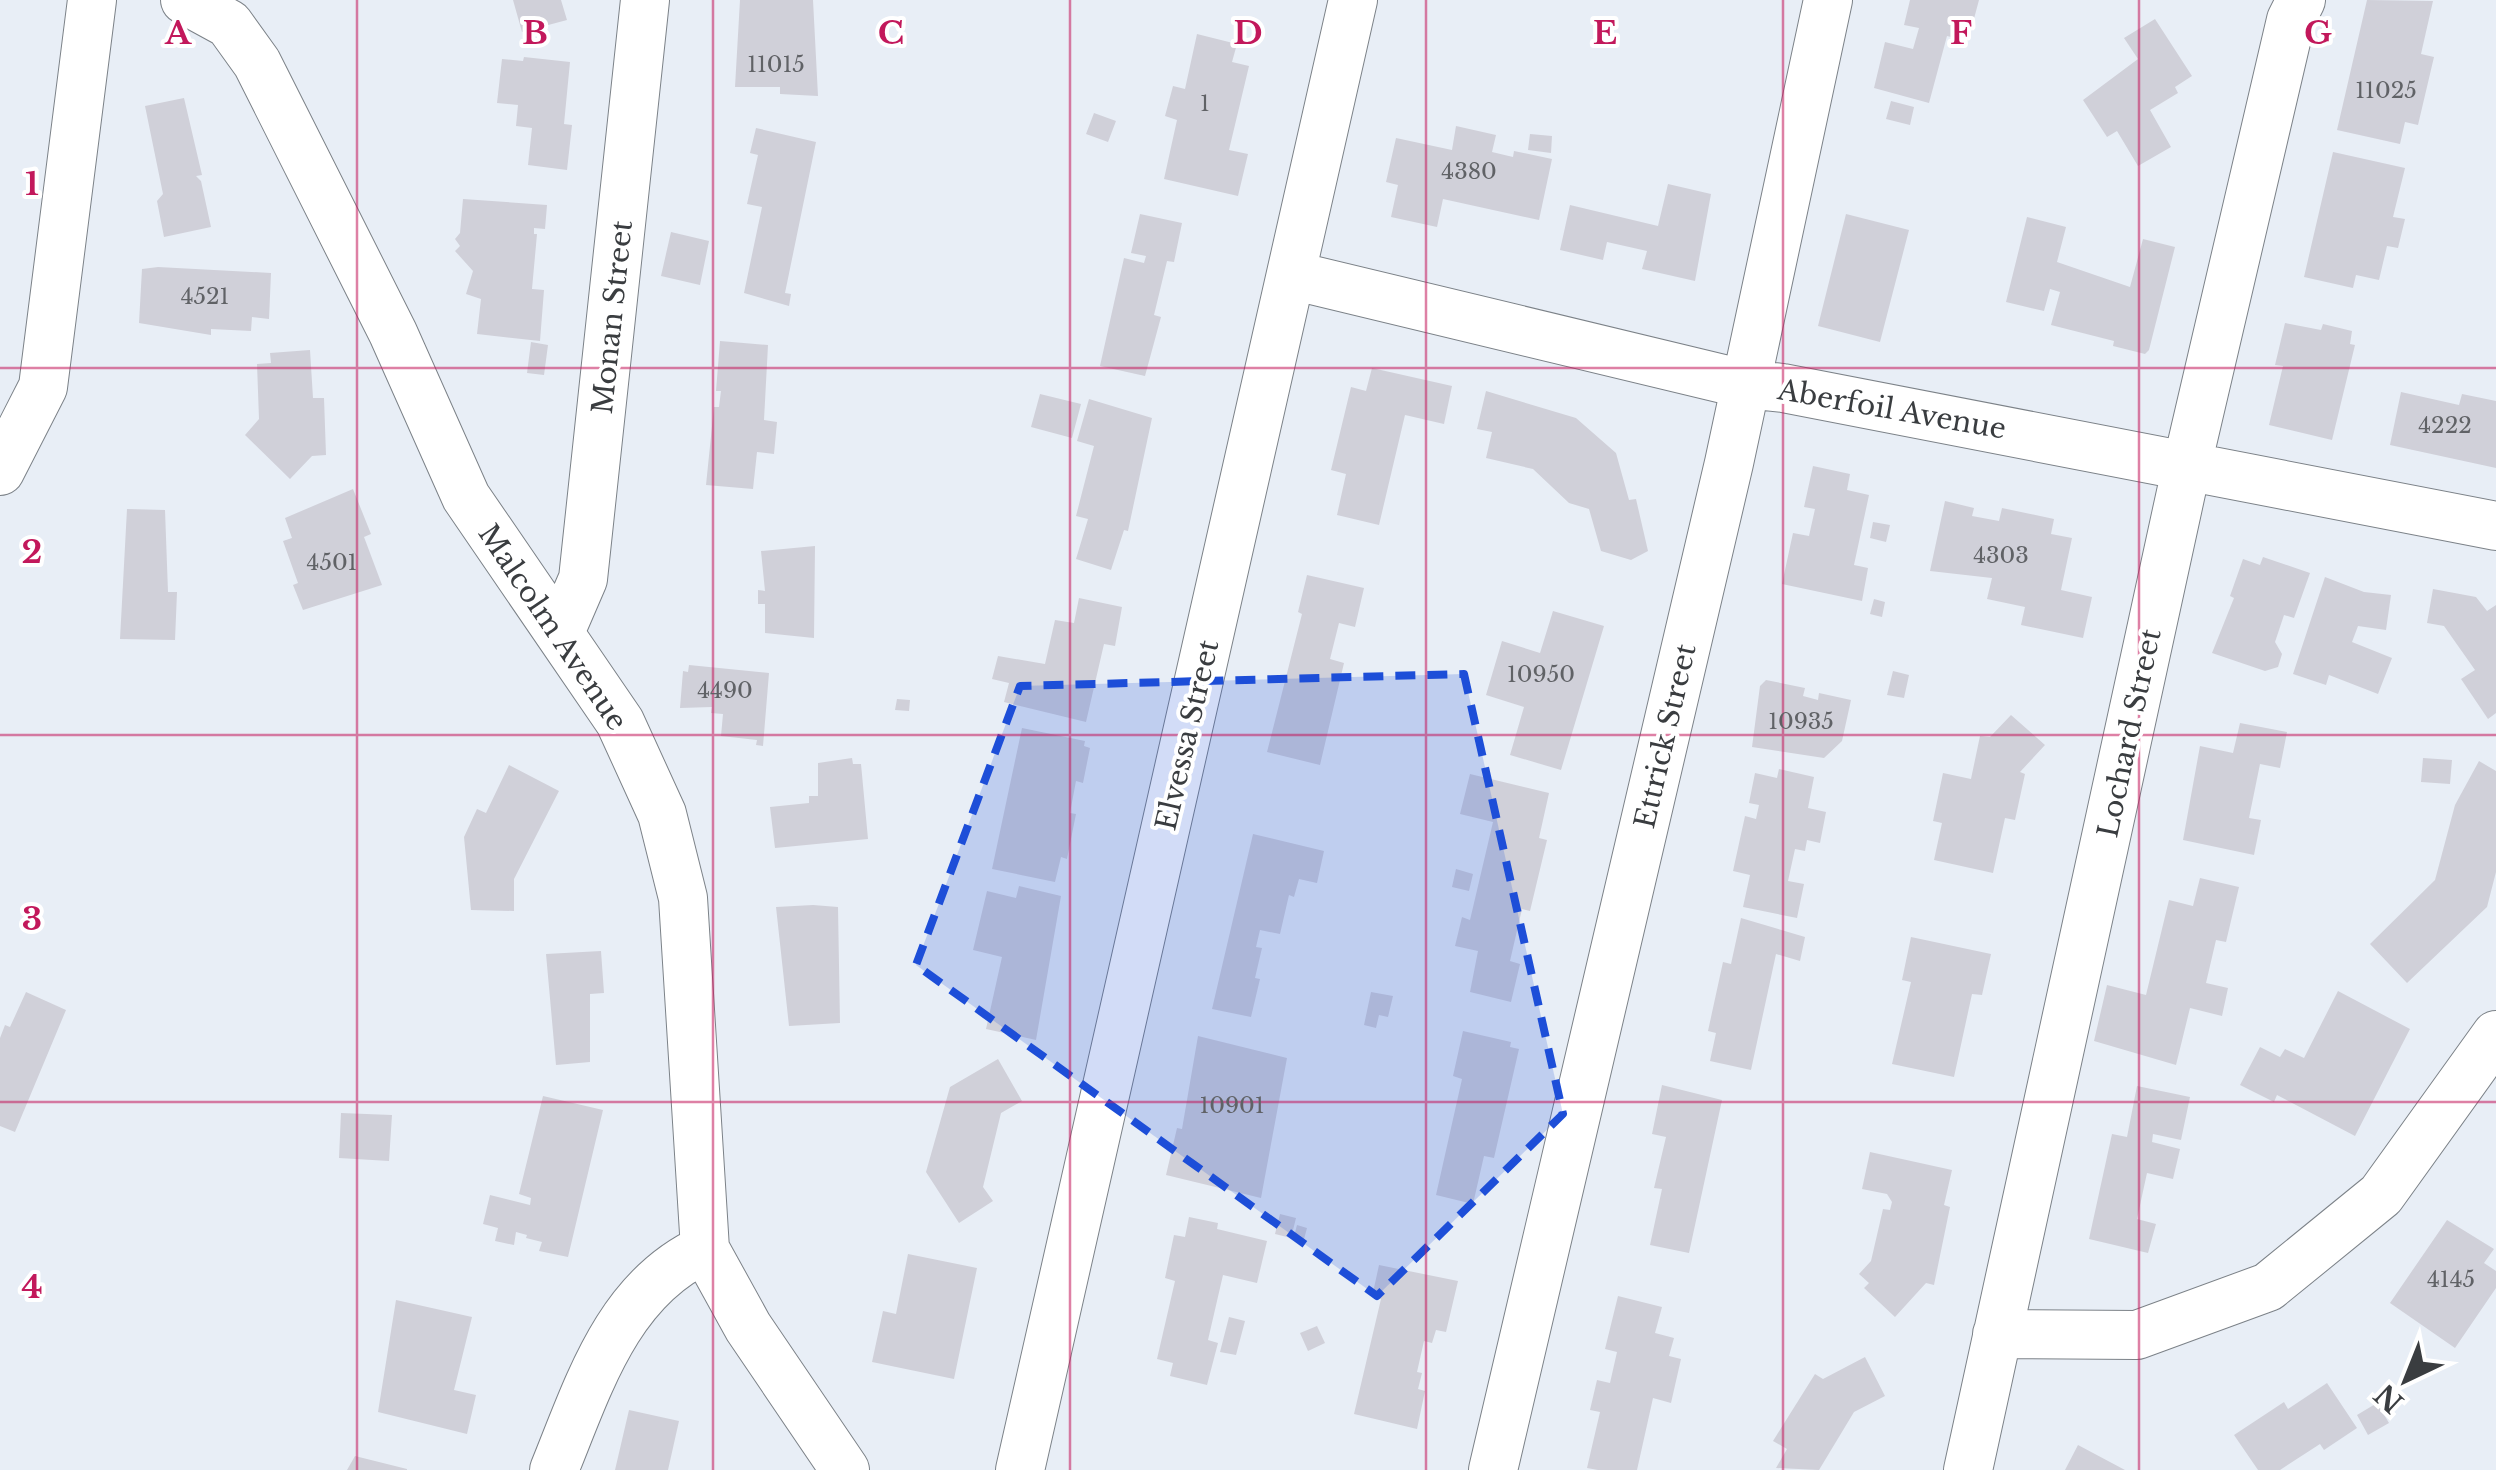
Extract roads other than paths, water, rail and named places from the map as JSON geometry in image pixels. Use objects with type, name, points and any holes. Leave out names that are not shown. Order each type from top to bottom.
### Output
[{"type":"street","name":"Malcolm Avenue","points":[[185,0],[229,24],[258,64],[394,334],[466,496],[561,630],[620,722],[662,814],[683,898],[705,1249],[748,1327],[845,1470]]},
{"type":"street","name":"Monan Street","points":[[561,630],[583,579],[644,0]]},
{"type":"street","name":"Elvessa Street","points":[[1020,1470],[1354,0]]},
{"type":"street","name":"Ettrick Street","points":[[1494,1470],[1744,384],[1828,0]]},
{"type":"street","name":"Lochard Street","points":[[1968,1470],[2188,464],[2291,20],[2300,0]]},
{"type":"street","points":[[0,472],[43,387],[100,1]]},
{"type":"street","name":"Aberfoil Avenue","points":[[1291,276],[1744,384],[2188,464],[2496,526]]},
{"type":"street","points":[[1997,1334],[2137,1334],[2268,1287],[2381,1195],[2496,1035]]},
{"type":"street","points":[[554,1470],[609,1337],[675,1262],[705,1249]]}]
